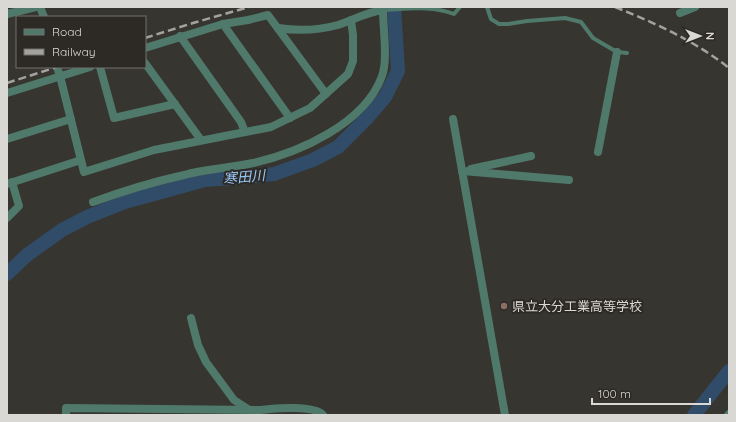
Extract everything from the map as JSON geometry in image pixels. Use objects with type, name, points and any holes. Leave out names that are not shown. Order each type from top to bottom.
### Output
[{"type":"street","points":[[7,14],[36,7]]},
{"type":"street","points":[[680,12],[695,7]]},
{"type":"street","points":[[94,202],[185,174],[240,166],[266,160],[290,152],[332,131],[358,111],[374,92],[383,76],[383,10],[375,11],[337,25],[320,28],[278,28]]},
{"type":"street","points":[[146,48],[222,24],[268,15],[326,94]]},
{"type":"street","points":[[57,68],[84,172],[154,150],[271,127],[310,108],[348,74],[353,61],[353,35],[351,20]]},
{"type":"street","points":[[222,24],[290,118]]},
{"type":"street","points":[[180,36],[241,122],[245,132]]},
{"type":"street","points":[[598,152],[617,52]]},
{"type":"street","points":[[146,64],[201,140]]},
{"type":"street","points":[[7,93],[87,68]]},
{"type":"street","points":[[100,68],[114,118],[175,104]]},
{"type":"street","points":[[7,139],[71,119]]},
{"type":"street","points":[[453,119],[505,415]]},
{"type":"street","points":[[462,171],[531,156]]},
{"type":"street","points":[[7,218],[19,206],[9,183],[81,160]]},
{"type":"street","points":[[462,171],[569,180]]},
{"type":"street","points":[[192,318],[198,345],[206,362],[234,400],[248,410]]},
{"type":"street","points":[[66,415],[66,408],[99,412],[207,412],[248,410],[261,412],[284,408],[309,409],[321,412],[323,415]]},
{"type":"lane","points":[[383,10],[422,8],[436,9],[454,14],[460,7]]},
{"type":"lane","points":[[487,7],[491,19],[499,24],[565,18],[581,22],[593,38],[617,52],[627,53]]},
{"type":"waterway","name":"寒田川","points":[[7,274],[27,255],[62,230],[87,217],[125,202],[205,180],[274,174],[313,160],[338,147],[368,117],[385,97],[398,71],[394,7]]},
{"type":"waterway","points":[[694,415],[729,371]]},
{"type":"railway","points":[[146,38],[249,7]]},
{"type":"railway","points":[[615,7],[645,19],[689,41],[729,68]]},
{"type":"railway","points":[[7,83],[54,68]]},
{"type":"place","name":"県立大分工業高等学校","points":[[504,306]]}]
